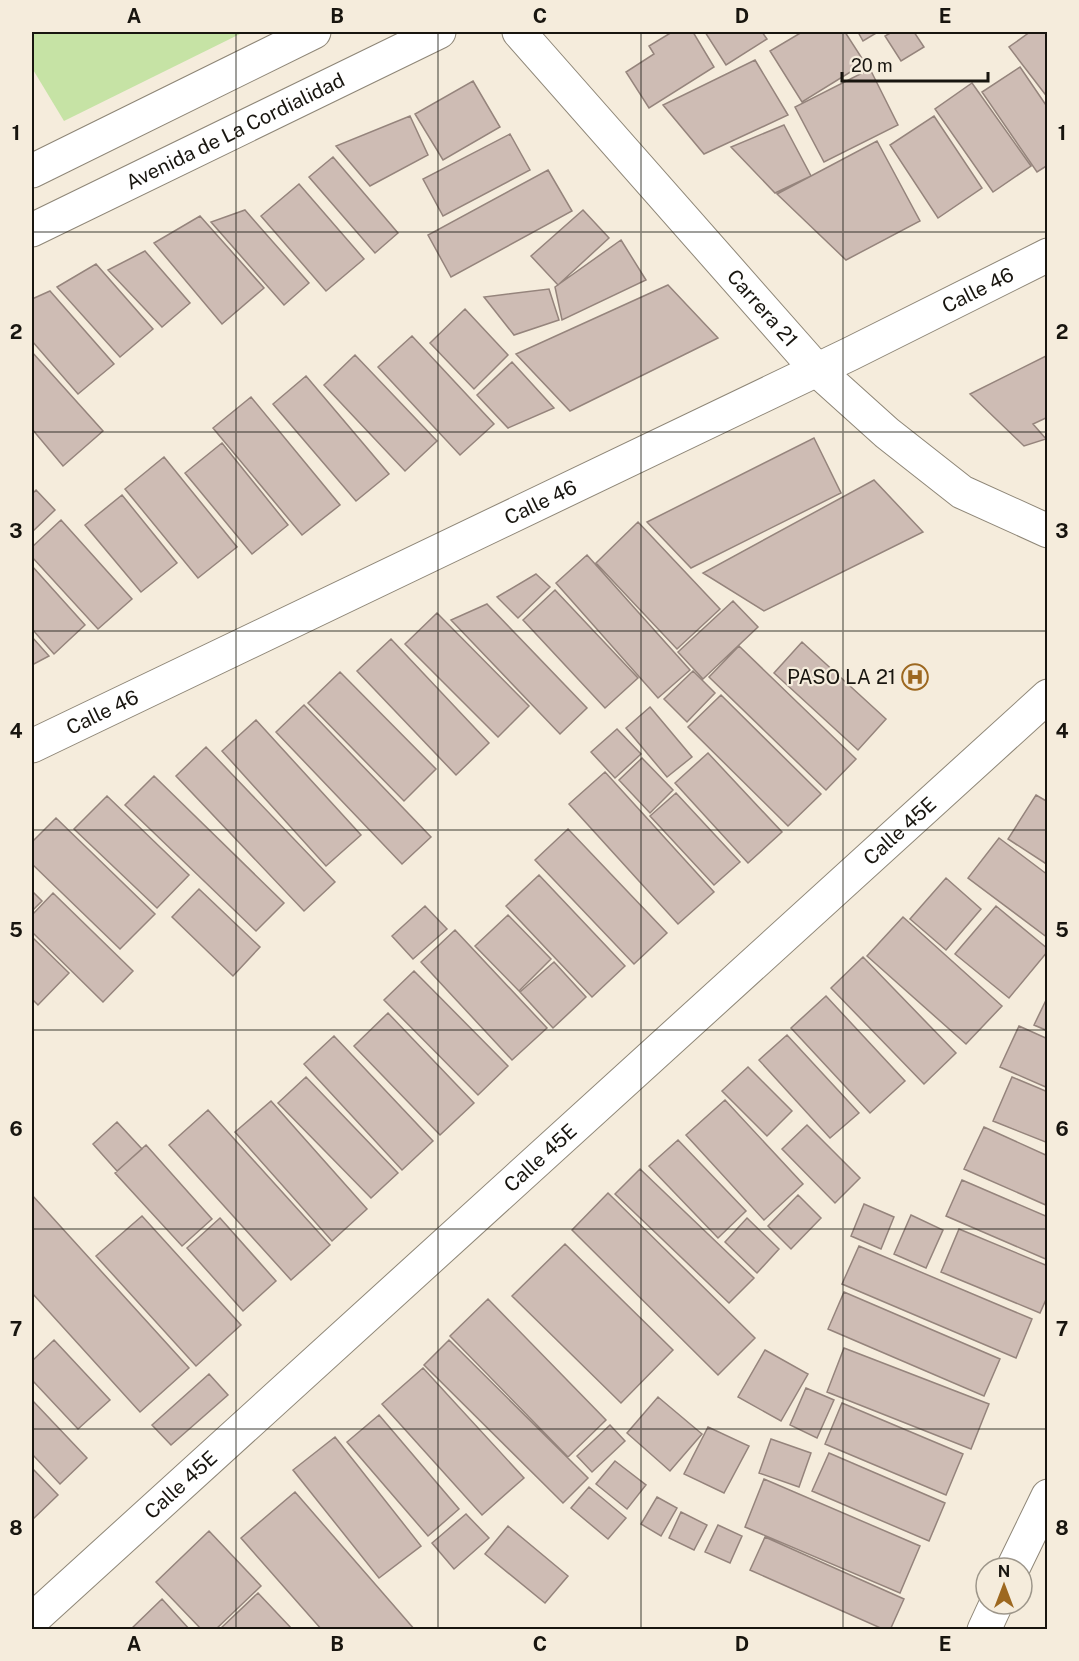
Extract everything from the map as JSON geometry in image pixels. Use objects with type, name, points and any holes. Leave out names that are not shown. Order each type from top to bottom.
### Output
[{"type":"street","points":[[32,171],[314,32]]},
{"type":"street","name":"Avenida de La Cordialidad","points":[[32,230],[439,32]]},
{"type":"street","name":"Carrera 21","points":[[519,32],[817,370],[887,434],[962,492],[1047,531]]},
{"type":"street","name":"Calle 46","points":[[32,746],[817,370],[1047,255]]},
{"type":"street","name":"Calle 45E","points":[[32,1620],[1047,696]]},
{"type":"street","points":[[1019,1556],[1047,1496]]},
{"type":"green space","points":[[32,32],[244,32],[64,121],[32,68]]},
{"type":"building","points":[[672,32],[693,32],[714,67],[649,108],[626,72],[654,54],[649,46]]},
{"type":"building","points":[[705,32],[762,32],[767,39],[726,65]]},
{"type":"building","points":[[802,32],[845,32],[865,63],[802,102],[770,51]]},
{"type":"building","points":[[858,32],[878,32],[863,41]]},
{"type":"building","points":[[892,32],[914,32],[924,47],[901,61],[885,36]]},
{"type":"building","points":[[1030,32],[1048,32],[1048,98],[1009,47]]},
{"type":"building","points":[[755,60],[788,115],[704,154],[663,105]]},
{"type":"building","points":[[1020,67],[1048,108],[1048,165],[1037,172],[982,92]]},
{"type":"building","points":[[870,69],[898,125],[824,162],[795,107]]},
{"type":"building","points":[[473,81],[500,127],[443,160],[415,114]]},
{"type":"building","points":[[972,83],[1031,166],[993,192],[935,109]]},
{"type":"building","points":[[410,116],[428,155],[370,186],[336,146]]},
{"type":"building","points":[[934,116],[982,188],[938,218],[890,145]]},
{"type":"building","points":[[784,125],[811,176],[775,193],[731,147]]},
{"type":"building","points":[[510,134],[530,170],[443,216],[423,179]]},
{"type":"building","points":[[877,141],[920,221],[846,260],[777,194]]},
{"type":"building","points":[[333,157],[398,233],[375,253],[309,177]]},
{"type":"building","points":[[548,170],[572,211],[451,277],[428,235]]},
{"type":"building","points":[[299,184],[364,259],[326,291],[261,216]]},
{"type":"building","points":[[245,210],[309,283],[284,305],[211,222]]},
{"type":"building","points":[[583,210],[609,238],[558,285],[531,256]]},
{"type":"building","points":[[200,216],[264,288],[222,324],[154,243]]},
{"type":"building","points":[[621,240],[646,280],[562,320],[555,287]]},
{"type":"building","points":[[145,251],[190,303],[162,327],[108,270]]},
{"type":"building","points":[[96,264],[153,329],[120,357],[57,287]]},
{"type":"building","points":[[668,285],[718,338],[570,411],[516,354]]},
{"type":"building","points":[[549,289],[559,320],[514,335],[484,297]]},
{"type":"building","points":[[50,291],[114,364],[78,394],[32,341],[32,299]]},
{"type":"building","points":[[465,309],[508,355],[474,389],[430,343]]},
{"type":"building","points":[[412,336],[494,424],[460,455],[378,367]]},
{"type":"building","points":[[32,352],[103,431],[63,466],[32,429]]},
{"type":"building","points":[[355,355],[437,441],[405,471],[324,385]]},
{"type":"building","points":[[1048,355],[1048,417],[1033,424],[1046,439],[1024,446],[970,394]]},
{"type":"building","points":[[512,362],[554,408],[508,428],[477,395]]},
{"type":"building","points":[[306,376],[389,474],[356,501],[273,404]]},
{"type":"building","points":[[251,397],[340,505],[302,535],[213,428]]},
{"type":"building","points":[[814,438],[841,493],[691,568],[647,522]]},
{"type":"building","points":[[222,443],[288,525],[252,554],[185,473]]},
{"type":"building","points":[[164,457],[237,547],[198,578],[125,489]]},
{"type":"building","points":[[874,480],[923,532],[764,611],[703,573]]},
{"type":"building","points":[[36,490],[55,510],[32,532],[32,494]]},
{"type":"building","points":[[122,495],[177,563],[141,592],[85,525]]},
{"type":"building","points":[[61,520],[132,599],[98,629],[32,557],[32,547]]},
{"type":"building","points":[[638,522],[720,609],[677,649],[596,563]]},
{"type":"building","points":[[587,555],[690,670],[658,698],[556,583]]},
{"type":"building","points":[[32,566],[85,625],[54,654],[32,629]]},
{"type":"building","points":[[536,574],[550,587],[518,618],[497,597]]},
{"type":"building","points":[[555,590],[638,678],[605,708],[523,620]]},
{"type":"building","points":[[733,601],[758,627],[703,679],[678,652]]},
{"type":"building","points":[[487,604],[587,708],[560,734],[451,620]]},
{"type":"building","points":[[437,613],[529,706],[498,737],[405,644]]},
{"type":"building","points":[[32,637],[49,656],[32,665]]},
{"type":"building","points":[[391,639],[489,743],[456,775],[357,671]]},
{"type":"building","points":[[802,642],[886,719],[858,750],[774,673]]},
{"type":"building","points":[[739,646],[856,759],[826,790],[709,677]]},
{"type":"building","points":[[693,671],[715,693],[687,722],[664,699]]},
{"type":"building","points":[[340,672],[436,769],[404,801],[308,703]]},
{"type":"building","points":[[721,695],[821,794],[788,826],[688,727]]},
{"type":"building","points":[[304,705],[431,837],[402,864],[276,732]]},
{"type":"building","points":[[650,707],[692,757],[667,777],[626,728]]},
{"type":"building","points":[[256,720],[361,835],[326,866],[222,751]]},
{"type":"building","points":[[617,729],[641,754],[615,778],[591,752]]},
{"type":"building","points":[[206,747],[335,882],[304,911],[176,776]]},
{"type":"building","points":[[708,753],[782,832],[748,863],[675,783]]},
{"type":"building","points":[[642,758],[673,790],[650,813],[619,780]]},
{"type":"building","points":[[605,772],[714,892],[678,924],[569,804]]},
{"type":"building","points":[[154,776],[284,903],[256,931],[125,805]]},
{"type":"building","points":[[676,793],[740,862],[714,885],[650,816]]},
{"type":"building","points":[[1036,795],[1048,802],[1048,865],[1008,839]]},
{"type":"building","points":[[107,796],[189,875],[157,908],[74,829]]},
{"type":"building","points":[[56,818],[155,914],[120,949],[32,864],[32,842]]},
{"type":"building","points":[[568,829],[667,933],[634,964],[535,860]]},
{"type":"building","points":[[999,838],[1048,875],[1048,938],[968,878]]},
{"type":"building","points":[[539,875],[625,966],[592,997],[506,906]]},
{"type":"building","points":[[946,878],[981,909],[946,950],[910,919]]},
{"type":"building","points":[[199,889],[260,947],[233,976],[172,917]]},
{"type":"building","points":[[32,891],[42,901],[32,911]]},
{"type":"building","points":[[53,893],[133,971],[103,1002],[32,932],[32,915]]},
{"type":"building","points":[[425,906],[447,929],[413,959],[392,936]]},
{"type":"building","points":[[996,906],[1048,949],[1009,998],[955,954]]},
{"type":"building","points":[[508,915],[551,959],[519,991],[475,946]]},
{"type":"building","points":[[903,917],[1002,1006],[966,1044],[867,956]]},
{"type":"building","points":[[455,930],[547,1028],[512,1060],[421,962]]},
{"type":"building","points":[[32,937],[69,973],[38,1005],[32,999]]},
{"type":"building","points":[[863,957],[956,1053],[924,1084],[831,988]]},
{"type":"building","points":[[554,962],[586,997],[553,1028],[520,992]]},
{"type":"building","points":[[414,971],[508,1066],[478,1095],[384,1000]]},
{"type":"building","points":[[826,996],[905,1081],[870,1113],[791,1028]]},
{"type":"building","points":[[1048,996],[1048,1031],[1034,1025]]},
{"type":"building","points":[[388,1013],[474,1103],[440,1135],[354,1046]]},
{"type":"building","points":[[1019,1026],[1048,1039],[1048,1088],[1000,1067]]},
{"type":"building","points":[[787,1035],[859,1113],[830,1138],[759,1060]]},
{"type":"building","points":[[334,1036],[433,1141],[402,1170],[304,1064]]},
{"type":"building","points":[[748,1067],[792,1111],[767,1136],[722,1091]]},
{"type":"building","points":[[306,1077],[398,1173],[371,1198],[278,1103]]},
{"type":"building","points":[[1012,1077],[1048,1092],[1048,1143],[993,1121]]},
{"type":"building","points":[[725,1100],[803,1184],[764,1220],[686,1135]]},
{"type":"building","points":[[271,1101],[367,1209],[332,1241],[235,1132]]},
{"type":"building","points":[[208,1110],[330,1245],[291,1280],[169,1145]]},
{"type":"building","points":[[117,1122],[142,1149],[117,1171],[93,1144]]},
{"type":"building","points":[[807,1125],[860,1178],[835,1203],[782,1149]]},
{"type":"building","points":[[984,1127],[1048,1156],[1048,1206],[964,1169]]},
{"type":"building","points":[[678,1140],[746,1211],[718,1238],[649,1166]]},
{"type":"building","points":[[146,1145],[212,1219],[182,1246],[115,1173]]},
{"type":"building","points":[[640,1169],[754,1278],[729,1303],[615,1194]]},
{"type":"building","points":[[962,1180],[1048,1217],[1048,1260],[946,1216]]},
{"type":"building","points":[[608,1193],[755,1338],[718,1375],[572,1230]]},
{"type":"building","points":[[32,1195],[189,1368],[140,1412],[32,1293]]},
{"type":"building","points":[[798,1195],[821,1218],[791,1249],[768,1226]]},
{"type":"building","points":[[864,1204],[894,1217],[881,1249],[851,1236]]},
{"type":"building","points":[[911,1215],[943,1230],[926,1268],[894,1254]]},
{"type":"building","points":[[142,1216],[241,1325],[196,1366],[96,1256]]},
{"type":"building","points":[[220,1218],[276,1281],[243,1311],[187,1248]]},
{"type":"building","points":[[747,1218],[779,1249],[757,1273],[725,1242]]},
{"type":"building","points":[[959,1229],[1048,1266],[1048,1295],[1040,1313],[941,1272]]},
{"type":"building","points":[[565,1244],[673,1350],[621,1403],[512,1296]]},
{"type":"building","points":[[859,1246],[1032,1319],[1016,1358],[842,1284]]},
{"type":"building","points":[[844,1292],[1000,1359],[984,1396],[828,1329]]},
{"type":"building","points":[[488,1299],[606,1420],[568,1457],[450,1336]]},
{"type":"building","points":[[54,1340],[110,1400],[78,1429],[32,1380],[32,1361]]},
{"type":"building","points":[[449,1340],[588,1478],[563,1503],[424,1365]]},
{"type":"building","points":[[844,1348],[989,1404],[971,1449],[827,1392]]},
{"type":"building","points":[[765,1350],[808,1374],[781,1421],[738,1397]]},
{"type":"building","points":[[423,1368],[524,1478],[482,1515],[382,1404]]},
{"type":"building","points":[[209,1374],[228,1395],[171,1445],[152,1425]]},
{"type":"building","points":[[806,1388],[834,1400],[817,1438],[790,1425]]},
{"type":"building","points":[[658,1397],[702,1434],[670,1471],[627,1433]]},
{"type":"building","points":[[32,1400],[87,1458],[60,1484],[32,1454]]},
{"type":"building","points":[[842,1403],[963,1454],[946,1495],[825,1444]]},
{"type":"building","points":[[379,1415],[459,1509],[428,1536],[347,1442]]},
{"type":"building","points":[[610,1425],[625,1441],[592,1472],[577,1456]]},
{"type":"building","points":[[708,1427],[749,1446],[724,1493],[684,1474]]},
{"type":"building","points":[[335,1437],[421,1546],[379,1578],[293,1470]]},
{"type":"building","points":[[771,1439],[811,1453],[799,1487],[759,1473]]},
{"type":"building","points":[[829,1453],[945,1503],[929,1541],[812,1491]]},
{"type":"building","points":[[615,1461],[646,1485],[627,1509],[596,1484]]},
{"type":"building","points":[[32,1468],[58,1495],[32,1520]]},
{"type":"building","points":[[764,1479],[920,1546],[900,1593],[745,1527]]},
{"type":"building","points":[[589,1487],[626,1518],[608,1539],[571,1508]]},
{"type":"building","points":[[295,1492],[415,1630],[322,1630],[241,1538]]},
{"type":"building","points":[[657,1497],[677,1508],[661,1536],[641,1524]]},
{"type":"building","points":[[681,1512],[707,1525],[694,1550],[669,1538]]},
{"type":"building","points":[[466,1514],[489,1538],[454,1569],[432,1543]]},
{"type":"building","points":[[718,1525],[742,1536],[730,1563],[705,1552]]},
{"type":"building","points":[[508,1526],[568,1576],[545,1603],[485,1554]]},
{"type":"building","points":[[209,1531],[261,1586],[215,1630],[202,1630],[156,1582]]},
{"type":"building","points":[[765,1537],[904,1599],[890,1630],[885,1630],[750,1570]]},
{"type":"building","points":[[258,1593],[292,1629],[219,1630]]},
{"type":"building","points":[[162,1599],[190,1630],[130,1630]]},
{"type":"place","name":"PASO LA 21","points":[[915,677]]}]
